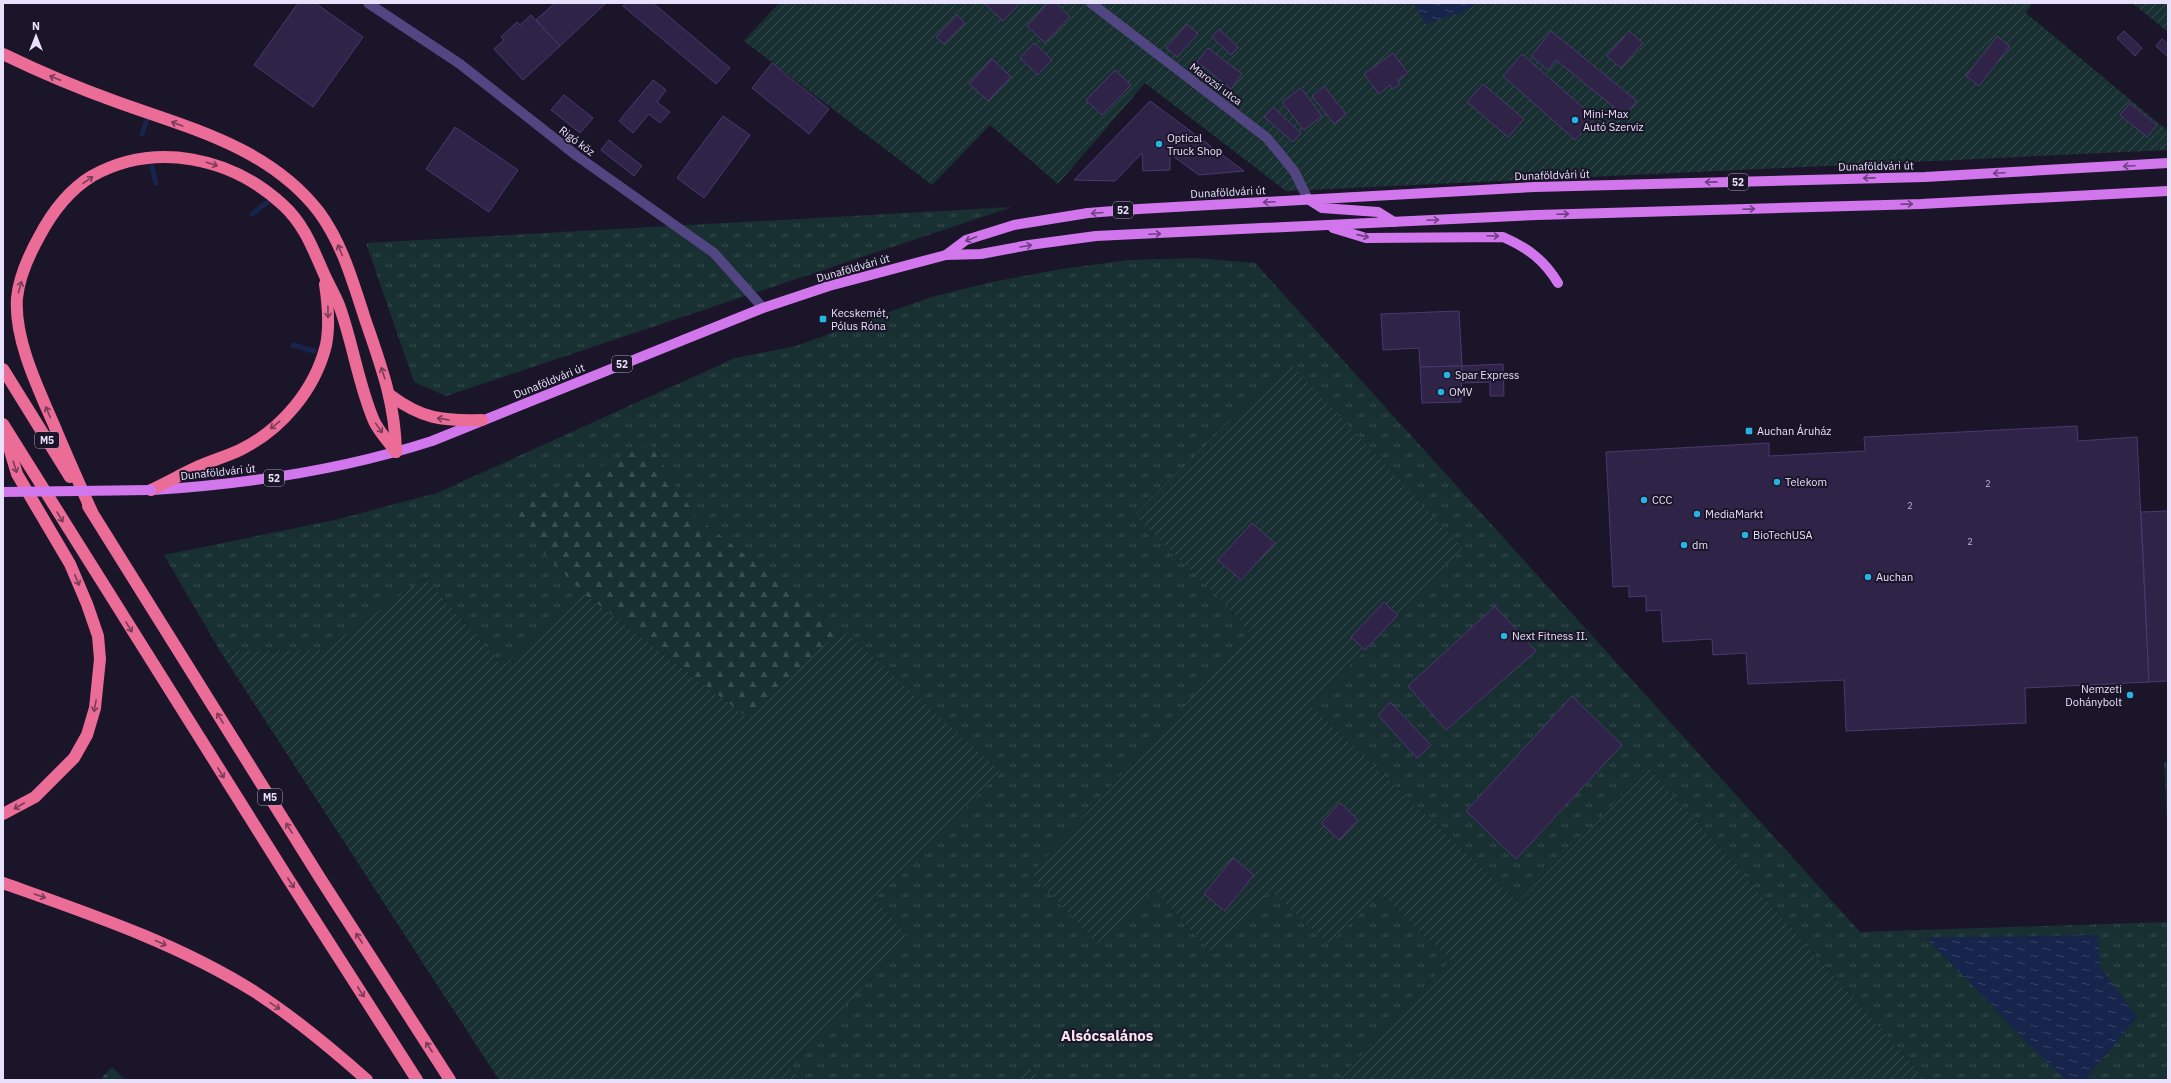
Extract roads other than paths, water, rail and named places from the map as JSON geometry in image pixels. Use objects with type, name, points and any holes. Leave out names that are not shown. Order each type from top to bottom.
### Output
[{"type":"highway","points":[[3,54],[106,98],[236,145],[266,163],[294,186],[318,212],[335,238],[351,276],[390,395],[396,425],[396,452]]},
{"type":"highway","points":[[92,512],[30,371],[20,331],[17,298],[28,257],[47,222],[73,191],[92,176],[128,161],[170,156],[200,160],[232,170],[258,185],[284,205],[302,227],[315,250],[339,305],[374,422],[396,452]]},
{"type":"highway","points":[[151,490],[195,468],[241,450],[278,424],[300,401],[316,371],[326,344],[329,312],[324,273]]},
{"type":"highway","name":"M5","points":[[3,369],[320,878],[450,1080]]},
{"type":"highway","points":[[390,395],[409,409],[432,417],[457,421],[482,420]]},
{"type":"highway","name":"M5","points":[[3,424],[276,860],[417,1080]]},
{"type":"highway","points":[[3,430],[17,474],[70,564],[87,604],[98,636],[100,659],[96,708],[87,735],[74,758],[35,797],[3,814]]},
{"type":"highway","points":[[3,883],[117,924],[158,941],[226,975],[299,1022],[366,1080]]},
{"type":"main road","name":"Dunaföldvári út","points":[[946,255],[966,240],[1014,225],[1058,218],[1139,209],[1535,187],[1926,177],[2168,163]]},
{"type":"main road","name":"Dunaföldvári út","points":[[151,490],[256,481],[396,452],[432,441],[763,308],[864,276],[946,255],[981,254],[1029,245],[1096,236],[1537,215],[1921,204],[2168,191]]},
{"type":"main road","points":[[1308,199],[1322,208],[1378,212],[1394,222]]},
{"type":"main road","points":[[1325,226],[1366,238],[1503,237],[1519,244],[1538,257],[1548,266],[1558,283]]},
{"type":"main road","name":"52","points":[[3,492],[151,490]]},
{"type":"street","name":"Rigó köz","points":[[368,3],[460,64],[577,156],[714,253],[763,308]]},
{"type":"street","name":"Marozsi utca","points":[[1091,3],[1267,138],[1294,171],[1308,199]]},
{"type":"water","points":[[1414,3],[1478,3],[1462,12],[1426,24]]},
{"type":"water","points":[[2098,935],[2100,966],[2137,1017],[2085,1080],[2066,1080],[1926,938]]},
{"type":"waterway","points":[[142,134],[147,120]]},
{"type":"waterway","points":[[152,167],[156,183]]},
{"type":"waterway","points":[[252,214],[269,201]]},
{"type":"waterway","points":[[293,345],[314,351]]},
{"type":"place","name":"Mini-Max Autó Szerviz","points":[[1575,120]]},
{"type":"place","name":"Optical Truck Shop","points":[[1159,144]]},
{"type":"place","name":"Kecskemét, Pólus Róna","points":[[823,319]]},
{"type":"place","name":"Spar Express","points":[[1447,375]]},
{"type":"place","name":"OMV","points":[[1441,392]]},
{"type":"place","name":"Auchan Áruház","points":[[1749,431]]},
{"type":"place","name":"Telekom","points":[[1777,482]]},
{"type":"place","name":"CCC","points":[[1644,500]]},
{"type":"place","name":"MediaMarkt","points":[[1697,514]]},
{"type":"place","name":"BioTechUSA","points":[[1745,535]]},
{"type":"place","name":"dm","points":[[1684,545]]},
{"type":"place","name":"Auchan","points":[[1868,577]]},
{"type":"place","name":"Next Fitness II.","points":[[1504,636]]},
{"type":"place","name":"Nemzeti Dohánybolt","points":[[2130,695]]},
{"type":"district","name":"Alsócsalános","points":[[1107,1035]]}]
